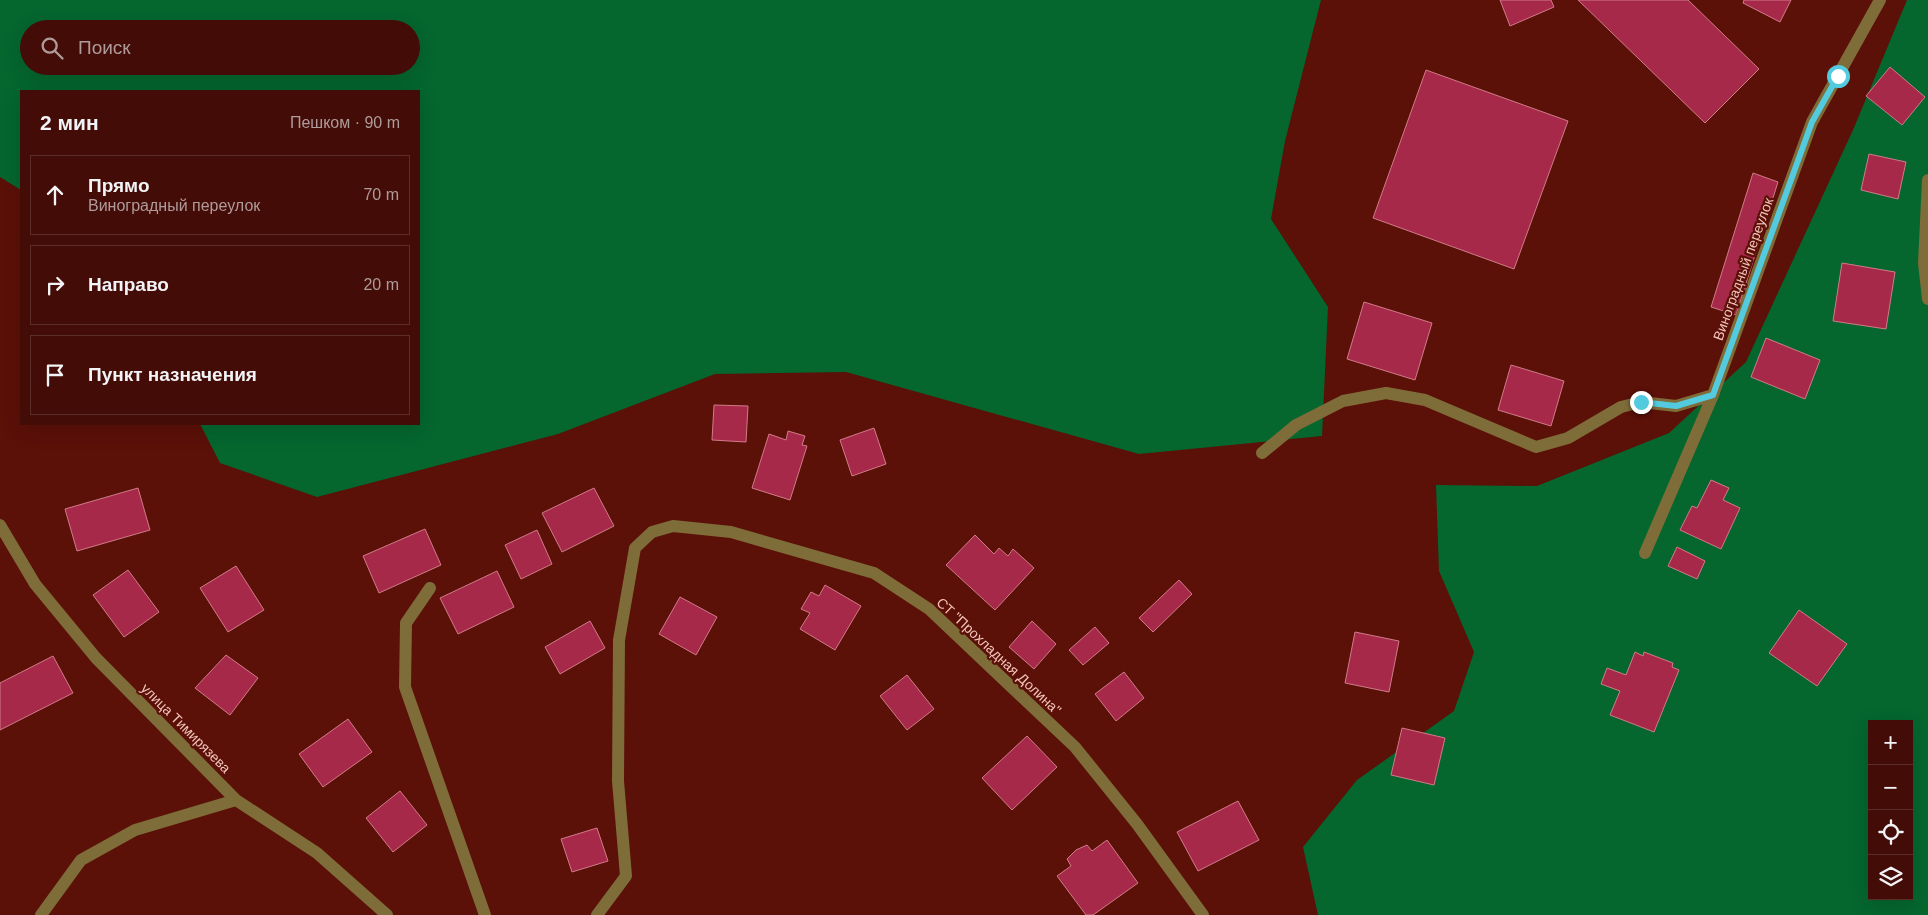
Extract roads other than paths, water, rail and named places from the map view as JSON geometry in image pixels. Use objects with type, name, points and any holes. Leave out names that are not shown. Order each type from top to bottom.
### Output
[{"type":"street","name":"Виноградный переулок","points":[[1645,553],[1713,395],[1812,122],[1880,0]]},
{"type":"street","points":[[1928,180],[1924,263],[1928,300]]},
{"type":"street","points":[[1262,453],[1296,425],[1343,400],[1386,393],[1425,400],[1536,447],[1568,438],[1621,407],[1641,402],[1676,406],[1713,395]]},
{"type":"street","name":"улица Тимирязева","points":[[0,525],[35,584],[96,658],[236,800],[317,853],[388,915]]},
{"type":"street","name":"СТ \"Прохладная Долина\"","points":[[597,915],[626,876],[618,780],[619,640],[635,548],[652,532],[673,526],[731,532],[874,573],[928,609],[1075,747],[1137,824],[1203,915]]},
{"type":"street","points":[[430,588],[406,623],[405,687],[485,915]]},
{"type":"street","points":[[40,915],[81,860],[135,830],[236,800]]}]
